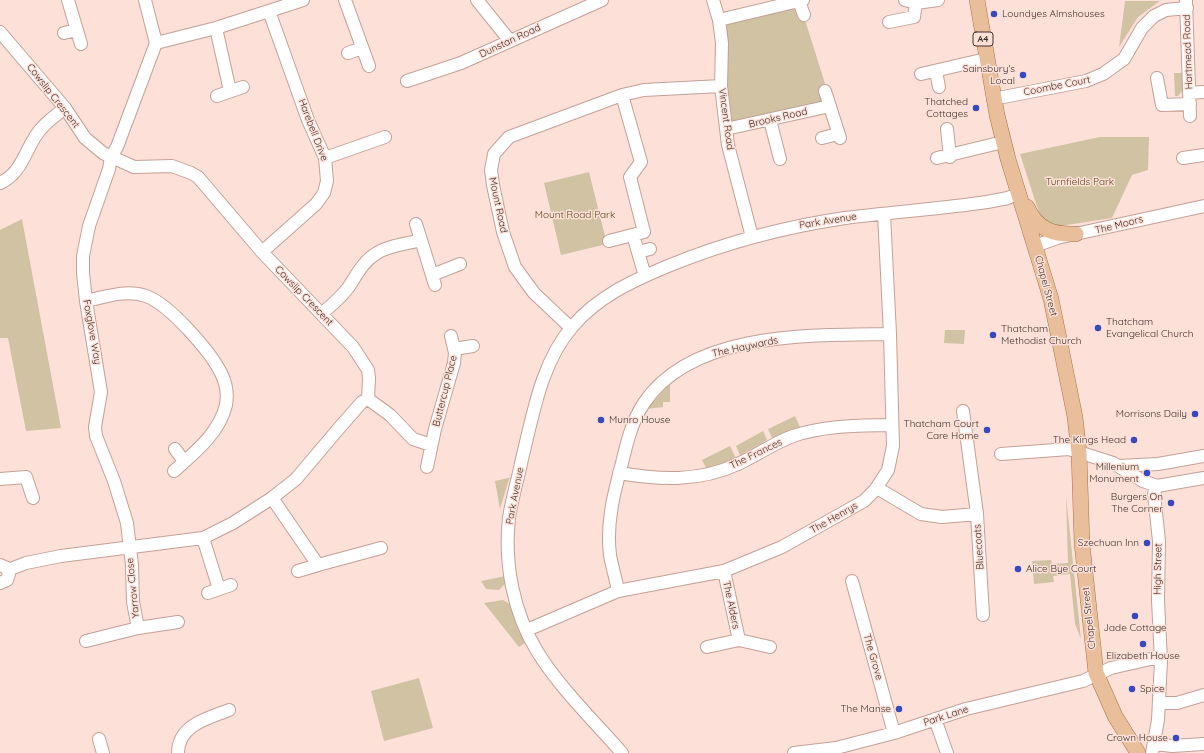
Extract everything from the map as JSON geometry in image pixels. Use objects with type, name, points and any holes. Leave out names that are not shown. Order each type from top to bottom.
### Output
[{"type":"main road","name":"Chapel Street","points":[[977,0],[986,59],[1003,142],[1051,299],[1075,417],[1079,453],[1082,544],[1096,673]]},
{"type":"main road","points":[[1019,195],[1023,199],[1034,219],[1046,228],[1056,234],[1076,234]]},
{"type":"main road","name":"A4","points":[[1096,673],[1115,716],[1138,753]]},
{"type":"street","points":[[68,0],[81,44]]},
{"type":"street","points":[[145,0],[156,43],[216,28],[303,0]]},
{"type":"street","points":[[345,0],[369,66]]},
{"type":"street","points":[[477,0],[510,40]]},
{"type":"street","name":"Dunstan Road","points":[[412,76],[461,63],[602,0]]},
{"type":"street","name":"Vincent Road","points":[[713,0],[719,20],[722,44],[721,86],[728,145],[752,237]]},
{"type":"street","points":[[889,22],[914,17],[916,1],[938,0]]},
{"type":"street","points":[[719,20],[801,1],[804,15]]},
{"type":"street","name":"Coombe Court","points":[[994,99],[1086,81],[1104,74],[1124,59],[1142,28],[1154,16],[1166,10],[1186,4]]},
{"type":"street","name":"Hartmead Road","points":[[1158,78],[1162,105],[1190,104],[1186,4]]},
{"type":"street","name":"Harebell Drive","points":[[262,252],[321,198],[327,181],[324,158],[308,120],[269,11]]},
{"type":"street","points":[[216,28],[230,91]]},
{"type":"street","points":[[64,33],[77,30]]},
{"type":"street","name":"Cowslip Crescent","points":[[0,32],[65,108],[85,138],[103,153],[134,167],[146,168],[163,165],[191,172],[198,178],[262,252],[353,347],[364,363],[369,378],[368,399]]},
{"type":"street","name":"Foxglove Way","points":[[129,548],[127,523],[114,481],[96,436],[95,427],[101,392],[86,301],[83,256],[85,242],[109,169],[111,157],[117,147],[156,43]]},
{"type":"street","points":[[348,53],[362,48]]},
{"type":"street","points":[[921,74],[986,59]]},
{"type":"street","points":[[936,71],[940,87]]},
{"type":"street","name":"Mount Road","points":[[571,328],[528,287],[515,267],[502,227],[491,170],[492,161],[499,146],[509,136],[622,94],[644,90],[721,86]]},
{"type":"street","points":[[217,96],[243,87]]},
{"type":"street","points":[[822,138],[839,136],[825,91]]},
{"type":"street","points":[[1190,104],[1204,92]]},
{"type":"street","points":[[608,241],[644,232],[630,177],[641,162],[622,94]]},
{"type":"street","name":"Brooks Road","points":[[726,129],[830,106]]},
{"type":"street","points":[[0,183],[10,177],[19,166],[42,127],[65,108]]},
{"type":"street","points":[[770,120],[780,159]]},
{"type":"street","points":[[947,129],[950,157]]},
{"type":"street","points":[[324,158],[385,137]]},
{"type":"street","points":[[937,158],[950,157],[1003,142]]},
{"type":"street","points":[[1183,158],[1204,155]]},
{"type":"street","name":"Park Avenue","points":[[622,753],[552,672],[536,650],[513,591],[510,573],[508,550],[510,516],[542,383],[550,361],[571,328],[602,300],[645,276],[701,253],[752,237],[820,222],[987,202],[1019,195]]},
{"type":"street","name":"The Moors","points":[[1035,246],[1076,234],[1204,206]]},
{"type":"street","name":"The Henrys","points":[[527,630],[618,590],[724,571],[763,556],[795,540],[864,501],[877,488],[890,465],[893,446],[890,334],[884,214]]},
{"type":"street","points":[[416,224],[434,280],[460,264]]},
{"type":"street","points":[[633,235],[645,276]]},
{"type":"street","points":[[321,314],[336,302],[358,272],[375,254],[384,249],[422,240]]},
{"type":"street","points":[[638,252],[650,249]]},
{"type":"street","points":[[86,301],[133,293],[146,296],[158,302],[170,311],[200,343],[220,372],[226,390],[226,407],[205,443],[174,471]]},
{"type":"street","name":"The Haywards","points":[[618,590],[610,556],[609,528],[619,473],[630,430],[644,402],[666,378],[690,363],[717,352],[770,340],[835,335],[890,334]]},
{"type":"street","name":"Buttercup Place","points":[[428,467],[431,445],[454,363],[454,349],[451,336]]},
{"type":"street","points":[[454,349],[473,346]]},
{"type":"street","points":[[0,583],[7,580],[4,568],[26,563],[203,538],[233,522],[272,498],[296,480],[362,402],[368,399],[390,415],[413,439],[431,445]]},
{"type":"street","points":[[963,412],[977,514]]},
{"type":"street","name":"The Frances","points":[[619,473],[663,479],[696,477],[729,468],[785,440],[811,431],[848,426],[892,425]]},
{"type":"street","points":[[1001,454],[1062,448],[1096,456],[1119,466],[1143,481],[1157,486],[1204,478]]},
{"type":"street","points":[[175,449],[184,462]]},
{"type":"street","points":[[1119,466],[1158,464],[1204,456]]},
{"type":"street","points":[[0,479],[26,477],[33,498]]},
{"type":"street","name":"High Street","points":[[1154,748],[1159,703],[1160,654],[1158,600],[1159,541],[1154,494],[1157,486]]},
{"type":"street","name":"Bluecoats","points":[[877,488],[921,514],[942,517],[977,514],[983,615]]},
{"type":"street","points":[[272,498],[318,565]]},
{"type":"street","points":[[203,538],[213,591],[231,585]]},
{"type":"street","name":"Yarrow Close","points":[[129,548],[132,565],[133,602],[138,628]]},
{"type":"street","points":[[298,571],[381,548]]},
{"type":"street","name":"The Alders","points":[[724,571],[739,640]]},
{"type":"street","name":"The Grove","points":[[852,581],[894,733]]},
{"type":"street","name":"Yarrow Close","points":[[86,641],[138,628],[178,622]]},
{"type":"street","name":"The Alders","points":[[707,647],[739,640],[770,647]]},
{"type":"street","points":[[1096,673],[1155,658],[1160,654]]},
{"type":"street","points":[[1148,660],[1156,669],[1159,677]]},
{"type":"street","name":"Park Lane","points":[[794,753],[837,750],[970,708],[1083,681],[1096,673]]},
{"type":"street","points":[[1159,703],[1177,704],[1204,695]]},
{"type":"street","points":[[178,753],[180,740],[189,728],[198,722],[229,710]]},
{"type":"street","points":[[935,719],[947,753]]},
{"type":"street","points":[[99,739],[103,753]]},
{"type":"street","points":[[1154,748],[1204,744]]},
{"type":"green space","points":[[799,1],[828,93],[822,96],[821,104],[726,129],[719,20]]},
{"type":"green space","points":[[1125,1],[1160,1],[1138,17],[1119,47]]},
{"type":"green space","points":[[1174,73],[1182,73],[1183,90],[1178,96],[1175,96]]},
{"type":"green space","name":"Turnfields Park","points":[[1100,137],[1149,137],[1148,170],[1132,175],[1112,218],[1054,227],[1040,216],[1020,154]]},
{"type":"green space","name":"Mount Road Park","points":[[589,172],[607,244],[561,255],[544,183]]},
{"type":"green space","points":[[22,219],[61,428],[26,431],[8,338],[0,338],[0,230]]},
{"type":"green space","points":[[945,330],[965,330],[964,344],[944,343]]},
{"type":"green space","points":[[670,383],[670,402],[663,402],[663,407],[647,409]]},
{"type":"green space","points":[[795,416],[800,427],[772,438],[768,429]]},
{"type":"green space","points":[[763,431],[767,440],[740,455],[736,446]]},
{"type":"green space","points":[[730,446],[736,458],[722,464],[706,468],[702,460]]},
{"type":"green space","points":[[513,477],[509,479],[500,509],[495,481]]},
{"type":"green space","points":[[1066,496],[1081,639],[1075,624],[1070,574],[1053,576],[1054,582],[1034,584],[1032,561],[1051,560],[1052,564],[1068,563]]},
{"type":"green space","points":[[506,576],[507,582],[499,590],[486,589],[481,581]]},
{"type":"green space","points":[[503,600],[511,605],[525,643],[519,647],[484,603]]},
{"type":"green space","points":[[419,678],[433,728],[384,741],[371,691]]},
{"type":"place","name":"Loundyes Almshouses","points":[[994,14]]},
{"type":"place","name":"Sainsbury's Local","points":[[1023,75]]},
{"type":"place","name":"Thatched Cottages","points":[[976,108]]},
{"type":"place","name":"Thatcham Evangelical Church","points":[[1098,328]]},
{"type":"place","name":"Thatcham Methodist Church","points":[[993,335]]},
{"type":"place","name":"Morrisons Daily","points":[[1195,414]]},
{"type":"place","name":"Munro House","points":[[601,420]]},
{"type":"place","name":"Thatcham Court Care Home","points":[[987,430]]},
{"type":"place","name":"The Kings Head","points":[[1134,440]]},
{"type":"place","name":"Millenium Monument","points":[[1147,473]]},
{"type":"place","name":"Burgers On The Corner","points":[[1171,503]]},
{"type":"place","name":"Szechuan Inn","points":[[1147,543]]},
{"type":"place","name":"Alice Bye Court","points":[[1018,569]]},
{"type":"place","name":"Jade Cottage","points":[[1135,616]]},
{"type":"place","name":"Elizabeth House","points":[[1143,644]]},
{"type":"place","name":"Spice","points":[[1132,689]]},
{"type":"place","name":"The Manse","points":[[899,709]]},
{"type":"place","name":"Crown House","points":[[1176,738]]}]
